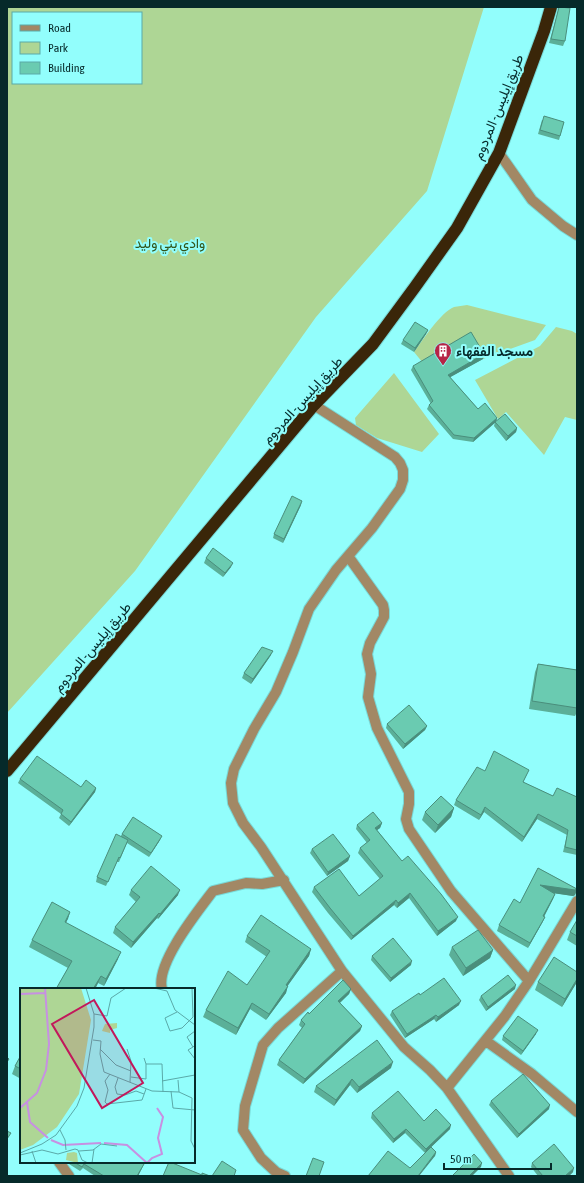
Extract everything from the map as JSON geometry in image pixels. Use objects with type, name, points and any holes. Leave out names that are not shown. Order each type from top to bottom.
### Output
[{"type":"highway","name":"طريق إيليس- المردوم","points":[[7,771],[314,405],[373,344],[415,287],[457,228],[499,153],[544,31],[551,7]]},
{"type":"street","points":[[499,153],[532,200],[563,226],[577,235]]},
{"type":"street","points":[[314,405],[395,457],[403,470],[403,480],[400,490],[372,528],[322,589],[309,609],[276,692],[254,729],[234,769],[231,783],[233,802],[243,823],[284,880],[342,971],[394,1036],[430,1070],[446,1088],[509,1176]]},
{"type":"street","points":[[348,556],[384,610],[384,617],[370,643],[367,654],[370,674],[368,697],[377,728],[408,792],[410,799],[406,819],[409,829],[451,891],[529,981]]},
{"type":"street","points":[[162,988],[161,984],[169,954],[213,891],[246,883],[262,884],[284,880]]},
{"type":"street","points":[[446,1088],[505,1016],[529,981],[577,901]]},
{"type":"street","points":[[285,1176],[276,1172],[261,1158],[243,1130],[245,1106],[263,1045],[278,1028],[342,971]]},
{"type":"street","points":[[486,1041],[532,1074],[577,1112]]},
{"type":"street","points":[[60,1163],[69,1176]]},
{"type":"green space","name":"وادي بني وليد","points":[[7,7],[484,7],[427,191],[316,317],[135,571],[7,713]]},
{"type":"green space","points":[[467,305],[546,325],[535,340],[483,359],[470,336],[423,363],[414,352],[427,334],[449,310],[454,307]]},
{"type":"green space","points":[[556,327],[572,331],[577,334],[577,420],[565,417],[544,455],[506,412],[498,419],[475,380],[540,346]]},
{"type":"green space","points":[[394,373],[439,434],[422,452],[377,438],[356,425],[355,418]]},
{"type":"building","points":[[559,7],[570,8],[565,41],[551,39]]},
{"type":"building","points":[[544,116],[564,122],[560,136],[540,130]]},
{"type":"building","points":[[415,322],[428,330],[415,348],[403,340]]},
{"type":"building","points":[[471,332],[484,354],[448,375],[478,409],[485,403],[497,418],[474,438],[454,435],[429,405],[433,401],[413,366]]},
{"type":"building","points":[[505,414],[517,428],[508,436],[495,422]]},
{"type":"building","points":[[292,496],[302,501],[284,539],[274,534]]},
{"type":"building","points":[[213,548],[233,563],[225,573],[206,558]]},
{"type":"building","points":[[262,647],[273,651],[253,679],[244,673]]},
{"type":"building","points":[[538,664],[577,670],[577,708],[532,701]]},
{"type":"building","points":[[409,705],[427,726],[405,744],[387,724]]},
{"type":"building","points":[[494,751],[529,770],[523,782],[553,796],[557,788],[577,797],[577,850],[565,847],[568,830],[538,814],[524,837],[485,807],[481,815],[456,800],[477,767],[485,771]]},
{"type":"building","points":[[37,756],[81,787],[86,780],[96,788],[71,822],[61,814],[63,810],[20,779]]},
{"type":"building","points":[[441,796],[454,808],[438,825],[425,812]]},
{"type":"building","points":[[373,812],[382,823],[375,828],[402,861],[408,856],[441,894],[458,917],[438,931],[410,893],[398,903],[396,900],[353,936],[314,887],[339,869],[359,896],[383,876],[360,848],[370,840],[357,825]]},
{"type":"building","points":[[133,817],[162,836],[151,853],[122,834]]},
{"type":"building","points":[[116,834],[128,840],[108,882],[97,877]]},
{"type":"building","points":[[333,834],[350,856],[328,872],[312,849]]},
{"type":"building","points":[[151,866],[180,890],[160,914],[159,913],[133,942],[115,927],[140,897],[131,890]]},
{"type":"building","points":[[538,868],[577,889],[575,890],[540,885],[555,894],[543,916],[545,917],[530,943],[499,925],[514,899],[520,903]]},
{"type":"building","points":[[52,902],[70,912],[65,922],[121,952],[106,979],[101,976],[94,988],[57,988],[72,961],[32,940]]},
{"type":"building","points":[[261,915],[311,949],[286,985],[288,986],[269,1014],[252,1003],[238,1028],[206,1010],[228,971],[247,985],[270,951],[247,936]]},
{"type":"building","points":[[577,920],[577,936],[570,932]]},
{"type":"building","points":[[478,930],[493,950],[466,968],[452,947]]},
{"type":"building","points":[[393,938],[412,961],[391,978],[372,956]]},
{"type":"building","points":[[554,957],[577,972],[577,979],[565,999],[538,982]]},
{"type":"building","points":[[508,975],[516,985],[488,1007],[481,996]]},
{"type":"building","points":[[444,978],[461,1001],[438,1017],[436,1015],[407,1034],[392,1011],[419,993],[420,995]]},
{"type":"building","points":[[343,980],[351,989],[338,1001],[362,1026],[305,1079],[279,1060],[305,1024],[301,1020]]},
{"type":"building","points":[[518,1016],[538,1030],[523,1051],[503,1036]]},
{"type":"building","points":[[377,1040],[393,1062],[359,1087],[352,1079],[336,1100],[316,1086]]},
{"type":"building","points":[[20,1057],[20,1068],[15,1066]]},
{"type":"building","points":[[523,1074],[550,1105],[519,1134],[491,1101]]},
{"type":"building","points":[[398,1091],[424,1121],[436,1109],[451,1125],[426,1149],[406,1129],[394,1139],[372,1113]]},
{"type":"building","points":[[7,1131],[11,1133],[7,1139]]},
{"type":"building","points":[[554,1144],[574,1168],[565,1176],[543,1176],[532,1163]]},
{"type":"building","points":[[431,1147],[436,1152],[418,1176],[368,1176],[388,1151],[410,1168]]},
{"type":"building","points":[[474,1154],[482,1163],[469,1176],[452,1176]]},
{"type":"building","points":[[313,1158],[324,1162],[319,1176],[306,1176]]},
{"type":"building","points":[[222,1161],[236,1170],[234,1176],[212,1176]]},
{"type":"building","points":[[76,1163],[144,1164],[137,1176],[104,1176],[84,1164],[82,1167]]},
{"type":"building","points":[[169,1163],[172,1163],[202,1175],[202,1173],[210,1176],[163,1176]]},
{"type":"place","name":"مسجد الفقهاء","points":[[443,366]]}]
